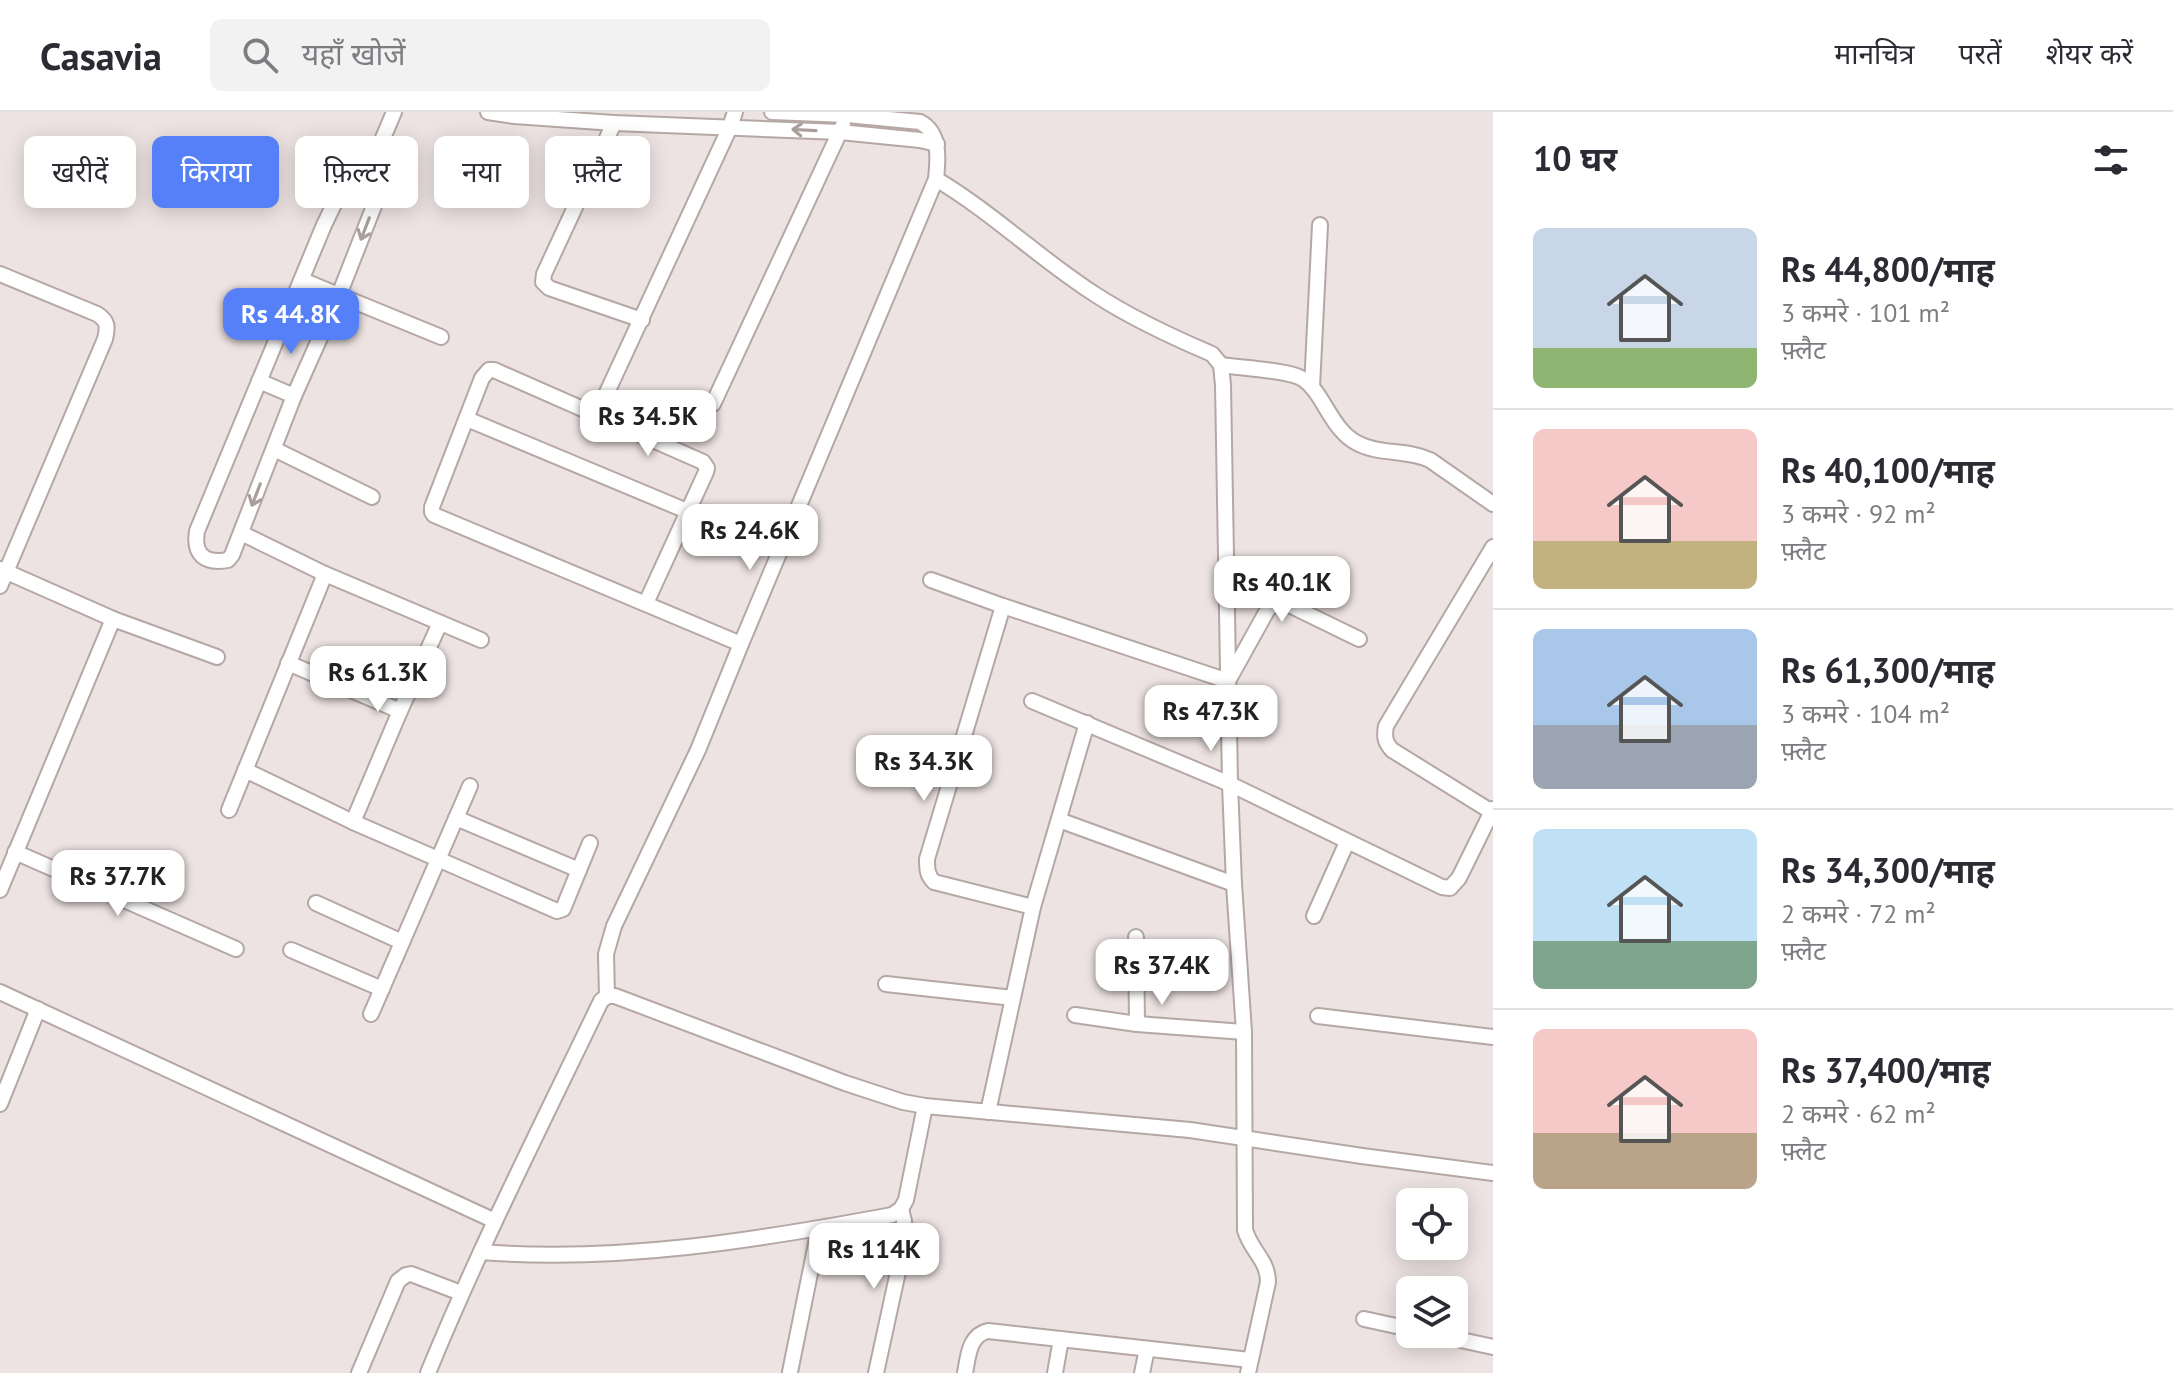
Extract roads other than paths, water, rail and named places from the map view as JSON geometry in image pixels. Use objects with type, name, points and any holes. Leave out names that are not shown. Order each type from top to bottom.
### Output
[{"type":"street","points":[[384,136],[394,112]]},
{"type":"street","points":[[488,112],[614,123],[840,132],[937,144]]},
{"type":"street","points":[[597,414],[735,112]]},
{"type":"street","points":[[607,996],[606,954],[614,926],[698,750],[936,179],[937,144],[928,127],[920,122],[847,113],[772,112]]},
{"type":"street","points":[[713,404],[847,113]]},
{"type":"street","points":[[614,123],[543,282],[549,288],[642,320]]},
{"type":"street","points":[[936,179],[962,194],[1094,294],[1130,316],[1212,354],[1221,365],[1230,784],[1244,1032],[1245,1230],[1249,1243],[1268,1271],[1249,1367],[1147,1349],[997,1331],[980,1333],[970,1349],[965,1373]]},
{"type":"street","points":[[332,208],[197,531],[195,544],[206,559],[216,562],[228,560],[241,533],[294,396],[373,208]]},
{"type":"street","points":[[1312,387],[1320,225]]},
{"type":"street","points":[[0,274],[97,314],[107,324],[105,339],[3,570],[0,586]]},
{"type":"street","points":[[302,280],[441,337]]},
{"type":"street","points":[[1221,365],[1300,377],[1312,387],[1335,422],[1357,443],[1430,460],[1493,504]]},
{"type":"street","points":[[646,603],[706,472],[703,462],[489,370],[482,378],[432,507],[434,515],[741,644]]},
{"type":"street","points":[[259,381],[294,396]]},
{"type":"street","points":[[467,419],[687,511]]},
{"type":"street","points":[[274,449],[372,497]]},
{"type":"street","points":[[241,533],[325,574],[481,640]]},
{"type":"street","points":[[1032,701],[1230,784],[1442,887],[1450,888],[1459,878],[1492,811],[1392,750],[1384,735],[1386,726],[1493,547]]},
{"type":"street","points":[[3,570],[113,619],[217,657]]},
{"type":"street","points":[[229,810],[325,574]]},
{"type":"street","points":[[931,580],[1228,681]]},
{"type":"street","points":[[1228,681],[1268,609],[1278,602],[1359,639]]},
{"type":"street","points":[[1003,606],[927,859],[927,871],[934,882],[1033,907]]},
{"type":"street","points":[[0,890],[113,619]]},
{"type":"street","points":[[353,822],[440,623]]},
{"type":"street","points":[[288,663],[400,711]]},
{"type":"street","points":[[988,1112],[1033,907],[1087,723]]},
{"type":"street","points":[[245,770],[353,822],[557,911],[563,909],[590,843]]},
{"type":"street","points":[[371,1014],[470,786]]},
{"type":"street","points":[[456,818],[579,870]]},
{"type":"street","points":[[1059,820],[1234,884]]},
{"type":"street","points":[[1314,916],[1347,842]]},
{"type":"street","points":[[15,852],[236,949]]},
{"type":"street","points":[[316,903],[402,942]]},
{"type":"street","points":[[1136,937],[1137,1024]]},
{"type":"street","points":[[291,950],[382,989]]},
{"type":"street","points":[[886,984],[1013,998]]},
{"type":"street","points":[[0,992],[495,1221]]},
{"type":"street","points":[[428,1373],[495,1221],[601,1001],[607,996],[615,996],[903,1102],[1190,1130],[1493,1173]]},
{"type":"street","points":[[0,1104],[38,1009]]},
{"type":"street","points":[[1075,1015],[1137,1024],[1244,1032]]},
{"type":"street","points":[[1318,1016],[1493,1037]]},
{"type":"street","points":[[481,1252],[547,1255],[724,1243],[892,1215],[901,1209],[906,1200],[925,1106]]},
{"type":"street","points":[[876,1373],[904,1244],[901,1209]]},
{"type":"street","points":[[790,1372],[819,1229]]},
{"type":"street","points":[[359,1373],[402,1277],[411,1274],[461,1293]]},
{"type":"street","points":[[1364,1319],[1396,1326]]},
{"type":"street","points":[[1055,1373],[1061,1339]]},
{"type":"street","points":[[1468,1342],[1493,1347]]},
{"type":"street","points":[[1142,1373],[1147,1349]]}]
